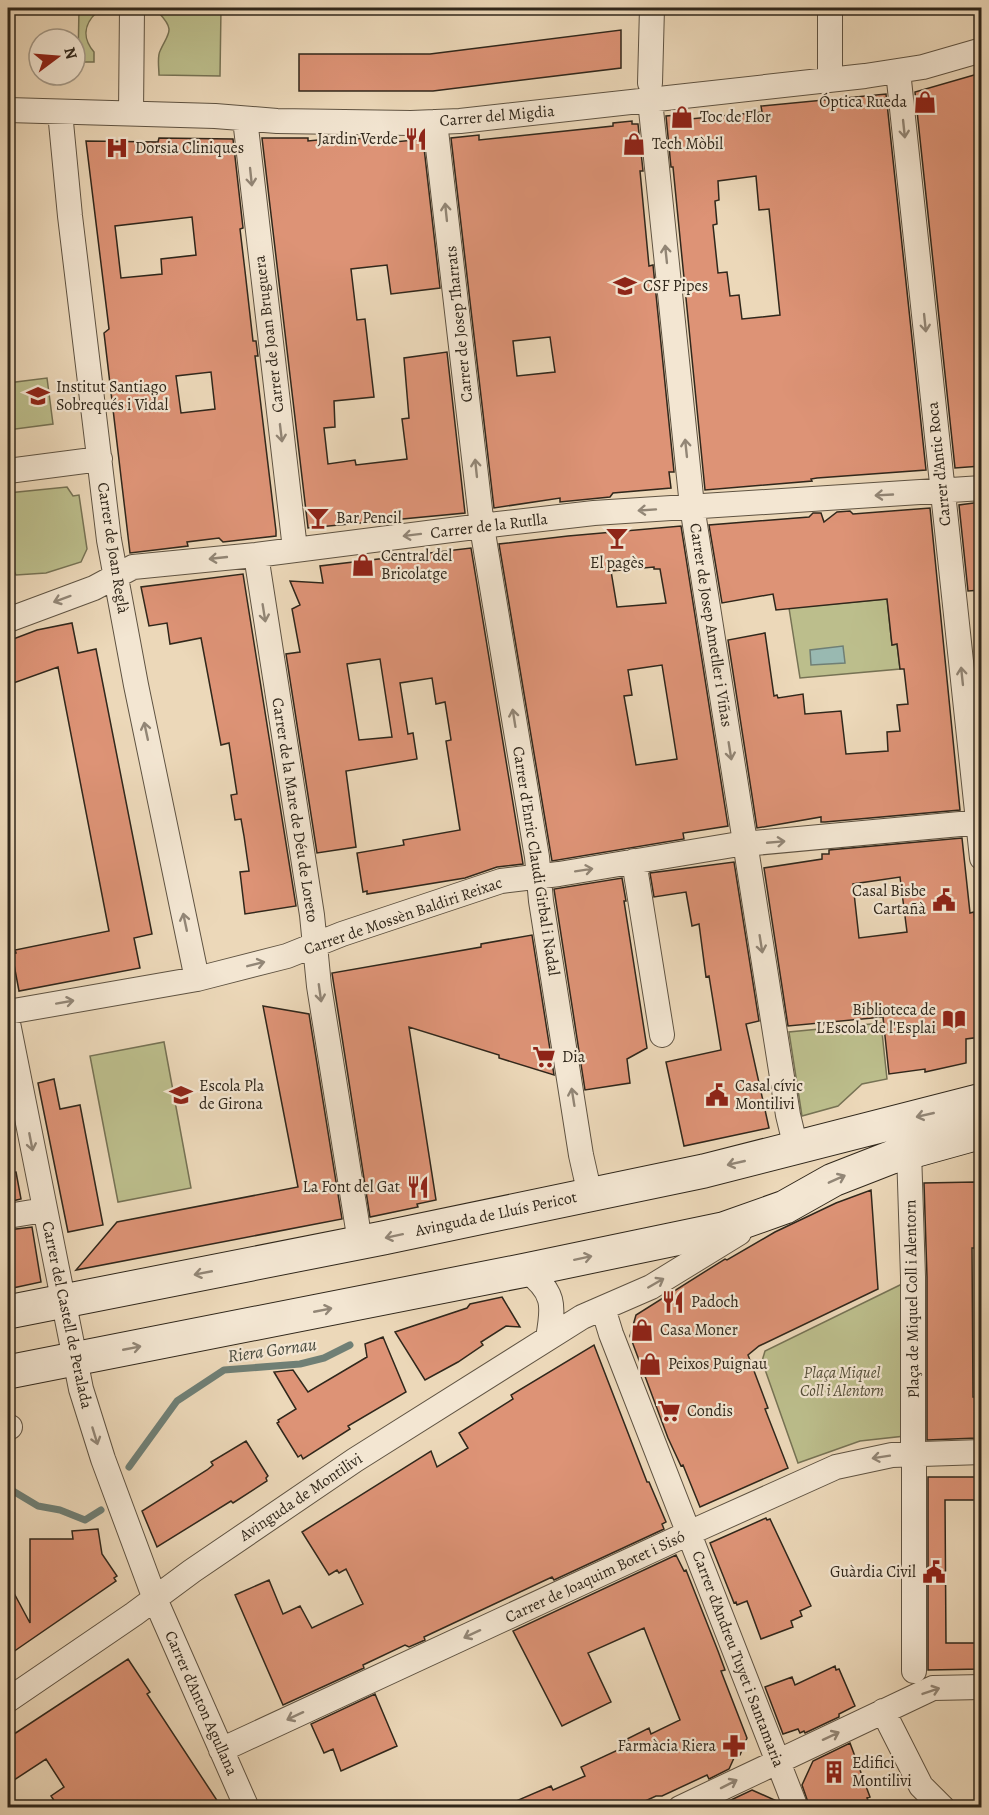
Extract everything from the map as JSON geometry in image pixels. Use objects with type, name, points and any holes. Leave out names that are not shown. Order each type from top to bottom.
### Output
[{"type":"street","points":[[131,113],[132,8]]},
{"type":"street","name":"Carrer de Josep Ametller i Viñas","points":[[652,8],[650,92],[692,507],[788,1115],[796,1148]]},
{"type":"street","points":[[830,8],[830,80]]},
{"type":"street","name":"Carrer del Migdia","points":[[8,110],[131,113],[276,121],[460,121],[650,92],[830,80],[898,71],[923,67],[981,50]]},
{"type":"street","name":"Carrer d'Antic Roca","points":[[898,71],[980,835]]},
{"type":"street","name":"Carrer de Joan Reglà","points":[[60,112],[70,216],[109,540],[136,685],[197,979]]},
{"type":"street","name":"Carrer de Joan Bruguera","points":[[245,119],[295,549]]},
{"type":"street","name":"Carrer de Josep Tharrats","points":[[435,122],[482,527]]},
{"type":"street","points":[[8,471],[100,459]]},
{"type":"street","name":"Carrer de la Rutlla","points":[[8,620],[94,588],[133,567],[256,555],[594,513],[981,488]]},
{"type":"street","name":"Carrer d'Enric Claudi Girbal i Nadal","points":[[482,527],[581,1155],[590,1195]]},
{"type":"street","name":"Carrer de la Mare de Déu de Loreto","points":[[256,555],[312,915],[319,986],[360,1242]]},
{"type":"street","name":"Carrer de Mossèn Baldiri Reixac","points":[[8,1012],[197,979],[287,956],[501,881],[745,844],[980,835]]},
{"type":"street","points":[[634,861],[662,1035]]},
{"type":"street","name":"Carrer del Castell de Peralada","points":[[8,1023],[81,1389],[103,1459],[155,1599]]},
{"type":"street","name":"Avinguda de Lluís Pericot","points":[[8,1312],[704,1171],[981,1100]]},
{"type":"street","points":[[603,1308],[651,1287],[712,1248],[833,1180],[909,1152],[981,1132]]},
{"type":"street","name":"Plaça de Miquel Coll i Alentorn","points":[[909,1152],[913,1277],[914,1671]]},
{"type":"street","points":[[8,1372],[723,1229],[785,1207]]},
{"type":"street","points":[[8,1216],[44,1209]]},
{"type":"street","points":[[526,1270],[539,1280],[548,1293],[553,1311],[548,1338]]},
{"type":"street","name":"Avinguda de Montilivi","points":[[8,1700],[355,1460],[582,1317],[603,1308]]},
{"type":"street","name":"Carrer d'Andreu Tuyet i Santamaria","points":[[603,1308],[611,1334],[796,1808]]},
{"type":"street","name":"Carrer de Joaquim Botet i Sisó","points":[[221,1750],[816,1475],[850,1463],[892,1455],[981,1452]]},
{"type":"street","name":"Carrer d'Anton Agullana","points":[[155,1599],[247,1808]]},
{"type":"street","points":[[680,1808],[933,1688],[981,1687]]},
{"type":"street","points":[[883,1711],[921,1786],[943,1808]]},
{"type":"green space","points":[[79,8],[97,8],[97,12],[87,27],[79,27]]},
{"type":"green space","points":[[159,8],[221,8],[220,76],[159,75],[159,53],[168,36],[169,28],[159,13]]},
{"type":"green space","points":[[87,39],[94,52],[94,62],[87,62]]},
{"type":"green space","points":[[47,378],[53,424],[8,430],[8,383]]},
{"type":"green space","points":[[67,487],[73,496],[79,495],[87,549],[81,562],[46,573],[16,575],[8,560],[8,493]]},
{"type":"green space","points":[[887,599],[892,645],[897,644],[900,669],[800,678],[789,608]]},
{"type":"green space","points":[[881,1023],[887,1079],[862,1084],[838,1106],[802,1116],[789,1032]]},
{"type":"green space","points":[[164,1042],[191,1188],[118,1202],[90,1056]]},
{"type":"green space","name":"Plaça Miquel Coll i Alentorn","points":[[902,1284],[905,1436],[860,1441],[798,1463],[762,1361],[765,1351]]},
{"type":"water","points":[[843,646],[845,663],[811,665],[810,650]]},
{"type":"building","points":[[621,30],[621,68],[433,91],[299,91],[299,54],[430,54]]},
{"type":"building","points":[[981,73],[981,466],[955,468],[915,92]]},
{"type":"building","points":[[886,94],[926,470],[817,478],[811,479],[812,481],[705,490],[666,116],[690,114],[690,119],[762,112],[761,106]],"holes":[[[756,176],[759,210],[769,209],[780,315],[742,319],[739,295],[730,296],[727,272],[718,273],[713,225],[717,224],[715,201],[719,200],[718,181]]]},
{"type":"building","points":[[632,121],[632,124],[638,124],[649,266],[653,265],[674,472],[669,472],[671,488],[613,493],[610,497],[560,502],[560,498],[494,508],[451,138],[479,135],[479,140],[613,126],[613,123]],"holes":[[[550,337],[555,372],[517,376],[513,341]]]},
{"type":"building","points":[[159,138],[233,139],[243,228],[240,229],[253,341],[256,341],[258,356],[255,356],[276,536],[223,542],[219,538],[187,542],[188,546],[130,553],[104,333],[109,329],[86,141],[158,142]],"holes":[[[192,217],[196,255],[161,259],[162,274],[121,278],[115,226]],[[211,372],[215,409],[181,413],[176,376]]]},
{"type":"building","points":[[262,138],[308,138],[308,141],[338,138],[338,141],[365,138],[365,142],[395,138],[395,142],[423,139],[440,288],[391,294],[387,265],[351,269],[357,320],[365,319],[374,397],[334,401],[335,427],[324,428],[328,464],[355,460],[356,465],[407,459],[402,419],[409,418],[404,358],[447,352],[465,513],[308,528]]},
{"type":"building","points":[[981,502],[981,590],[968,591],[959,505]]},
{"type":"building","points":[[930,508],[960,810],[825,822],[821,822],[821,817],[757,828],[728,640],[765,633],[774,696],[777,695],[778,698],[803,694],[805,714],[841,711],[846,754],[888,751],[887,732],[900,731],[897,705],[908,704],[904,669],[900,669],[897,644],[892,645],[887,599],[776,610],[773,594],[722,603],[709,525],[809,517],[813,513],[821,513],[824,522],[837,512],[850,511],[853,514]]},
{"type":"building","points":[[681,526],[728,826],[683,833],[684,839],[552,861],[499,544]],"holes":[[[654,567],[654,569],[660,569],[666,603],[617,607],[611,571]],[[662,665],[677,759],[636,765],[624,696],[632,695],[628,670]]]},
{"type":"building","points":[[471,548],[523,864],[497,867],[465,878],[367,894],[367,891],[363,892],[357,853],[404,845],[403,840],[460,830],[446,741],[451,740],[445,702],[436,704],[432,678],[400,683],[408,734],[413,733],[417,759],[346,771],[356,847],[317,853],[286,654],[300,652],[292,609],[300,605],[290,581],[323,583],[320,566]],"holes":[[[380,659],[392,737],[359,740],[347,664]]]},
{"type":"building","points":[[243,574],[296,906],[245,914],[240,872],[249,871],[244,836],[241,819],[235,820],[231,795],[237,794],[229,743],[221,745],[201,638],[170,644],[167,623],[149,626],[141,587]]},
{"type":"building","points":[[72,623],[78,653],[96,649],[152,934],[134,938],[140,968],[19,991],[12,954],[16,953],[15,950],[109,931],[58,667],[8,685],[8,641],[37,630]]},
{"type":"building","points":[[962,838],[970,913],[974,912],[981,1000],[981,1037],[966,1039],[966,1063],[925,1072],[925,1069],[889,1074],[883,1017],[788,1026],[764,868],[822,859],[822,854],[829,854],[829,850]],"holes":[[[900,877],[907,932],[859,938],[853,884]]]},
{"type":"building","points":[[734,862],[759,1021],[746,1024],[769,1128],[684,1146],[666,1062],[721,1050],[709,976],[706,977],[699,924],[692,926],[686,892],[654,897],[650,873]]},
{"type":"building","points":[[622,878],[647,1048],[627,1059],[630,1083],[585,1090],[554,889]]},
{"type":"building","points":[[532,935],[554,1075],[409,1027],[436,1200],[417,1204],[418,1207],[370,1217],[332,973],[481,947],[481,944]]},
{"type":"building","points":[[263,1006],[309,1014],[342,1219],[76,1270],[117,1222],[298,1187]]},
{"type":"building","points":[[54,1079],[60,1109],[80,1105],[103,1225],[68,1232],[38,1083]]},
{"type":"building","points":[[16,1172],[21,1199],[8,1202],[8,1173]]},
{"type":"building","points":[[975,1182],[976,1248],[972,1248],[973,1397],[978,1397],[977,1438],[927,1440],[927,1277],[924,1183]]},
{"type":"building","points":[[871,1190],[878,1289],[759,1346],[748,1355],[768,1408],[765,1409],[788,1468],[700,1507],[683,1465],[681,1466],[668,1438],[630,1336],[636,1315],[725,1259],[727,1260],[775,1232],[836,1203]]},
{"type":"building","points":[[32,1227],[41,1282],[8,1289],[8,1230]]},
{"type":"building","points":[[502,1297],[520,1327],[506,1326],[481,1342],[483,1345],[458,1362],[425,1380],[395,1332],[467,1308],[470,1304]]},
{"type":"building","points":[[383,1337],[406,1392],[348,1426],[350,1429],[303,1459],[301,1455],[298,1457],[277,1423],[278,1420],[296,1409],[274,1372],[293,1370],[308,1392],[367,1357],[365,1344]]},
{"type":"building","points":[[594,1345],[647,1482],[649,1482],[666,1522],[662,1524],[664,1529],[554,1580],[552,1577],[424,1637],[425,1640],[409,1647],[405,1645],[363,1665],[364,1668],[283,1705],[235,1595],[269,1580],[283,1614],[300,1606],[312,1628],[363,1604],[346,1569],[339,1573],[337,1570],[329,1575],[302,1532],[431,1451],[437,1467],[468,1448],[459,1433],[513,1399],[511,1395]]},
{"type":"building","points":[[246,1441],[268,1476],[267,1481],[157,1547],[142,1511],[207,1470],[213,1465],[211,1462]]},
{"type":"building","name":"Guàrdia Civil","points":[[928,1477],[981,1477],[981,1500],[945,1500],[946,1643],[981,1643],[981,1669],[928,1670]]},
{"type":"building","points":[[766,1518],[770,1519],[811,1606],[800,1611],[802,1616],[791,1621],[793,1627],[761,1639],[747,1601],[737,1605],[736,1602],[734,1603],[710,1543]]},
{"type":"building","points":[[98,1529],[102,1554],[117,1576],[114,1578],[116,1581],[13,1652],[8,1643],[8,1582],[30,1623],[30,1539],[73,1539],[72,1531]]},
{"type":"building","points":[[676,1555],[684,1571],[686,1570],[718,1651],[725,1670],[721,1671],[747,1738],[740,1755],[734,1758],[729,1769],[709,1779],[707,1775],[630,1808],[500,1808],[551,1786],[553,1790],[585,1776],[581,1767],[631,1744],[627,1739],[649,1728],[651,1734],[680,1720],[644,1628],[588,1653],[611,1702],[562,1726],[513,1631]]},
{"type":"building","points":[[128,1659],[150,1692],[147,1694],[222,1808],[59,1808],[51,1796],[64,1787],[46,1759],[8,1784],[8,1738]]},
{"type":"building","points":[[835,1666],[836,1670],[839,1669],[855,1706],[839,1714],[839,1717],[805,1733],[804,1731],[800,1733],[798,1729],[783,1734],[765,1687],[792,1677],[795,1685]]},
{"type":"building","points":[[375,1694],[397,1746],[341,1771],[333,1749],[324,1753],[311,1724]]},
{"type":"building","name":"Edifici Montilivi","points":[[850,1743],[870,1797],[867,1798],[871,1808],[810,1808],[802,1785],[813,1761]]},
{"type":"building","points":[[752,1790],[779,1802],[781,1808],[714,1808]]},
{"type":"waterway","name":"Riera Gornau","points":[[129,1467],[177,1401],[224,1370],[300,1364],[324,1358],[350,1345]]},
{"type":"waterway","name":"Riera Gornau","points":[[8,1488],[38,1506],[60,1510],[85,1520],[101,1510]]},
{"type":"place","name":"Óptica Rueda","points":[[925,102]]},
{"type":"place","name":"Toc de Flor","points":[[682,117]]},
{"type":"place","name":"Jardin Verde","points":[[416,139]]},
{"type":"place","name":"Tech Mòbil","points":[[634,144]]},
{"type":"place","name":"Dorsia Cliniques","points":[[117,148]]},
{"type":"place","name":"CSF Pipes","points":[[625,286]]},
{"type":"place","name":"Institut Santiago Sobrequés i Vidal","points":[[38,396]]},
{"type":"place","name":"Bar Pencil","points":[[318,518]]},
{"type":"place","name":"El pagès","points":[[617,538]]},
{"type":"place","name":"Central del Bricolatge","points":[[363,565]]},
{"type":"place","name":"Casal Bisbe Cartañà","points":[[944,900]]},
{"type":"place","name":"Biblioteca de L'Escola de l'Esplai","points":[[954,1019]]},
{"type":"place","name":"Dia","points":[[544,1057]]},
{"type":"place","name":"Escola Pla de Girona","points":[[181,1095]]},
{"type":"place","name":"Casal cívic Montilivi","points":[[717,1095]]},
{"type":"place","name":"La Font del Gat","points":[[418,1187]]},
{"type":"place","name":"Padoch","points":[[673,1302]]},
{"type":"place","name":"Casa Moner","points":[[642,1330]]},
{"type":"place","name":"Peixos Puignau","points":[[650,1364]]},
{"type":"place","name":"Condis","points":[[669,1411]]},
{"type":"place","name":"Guàrdia Civil","points":[[934,1572]]},
{"type":"place","name":"Farmàcia Riera","points":[[734,1746]]},
{"type":"place","name":"Edifici Montilivi","points":[[834,1772]]}]
